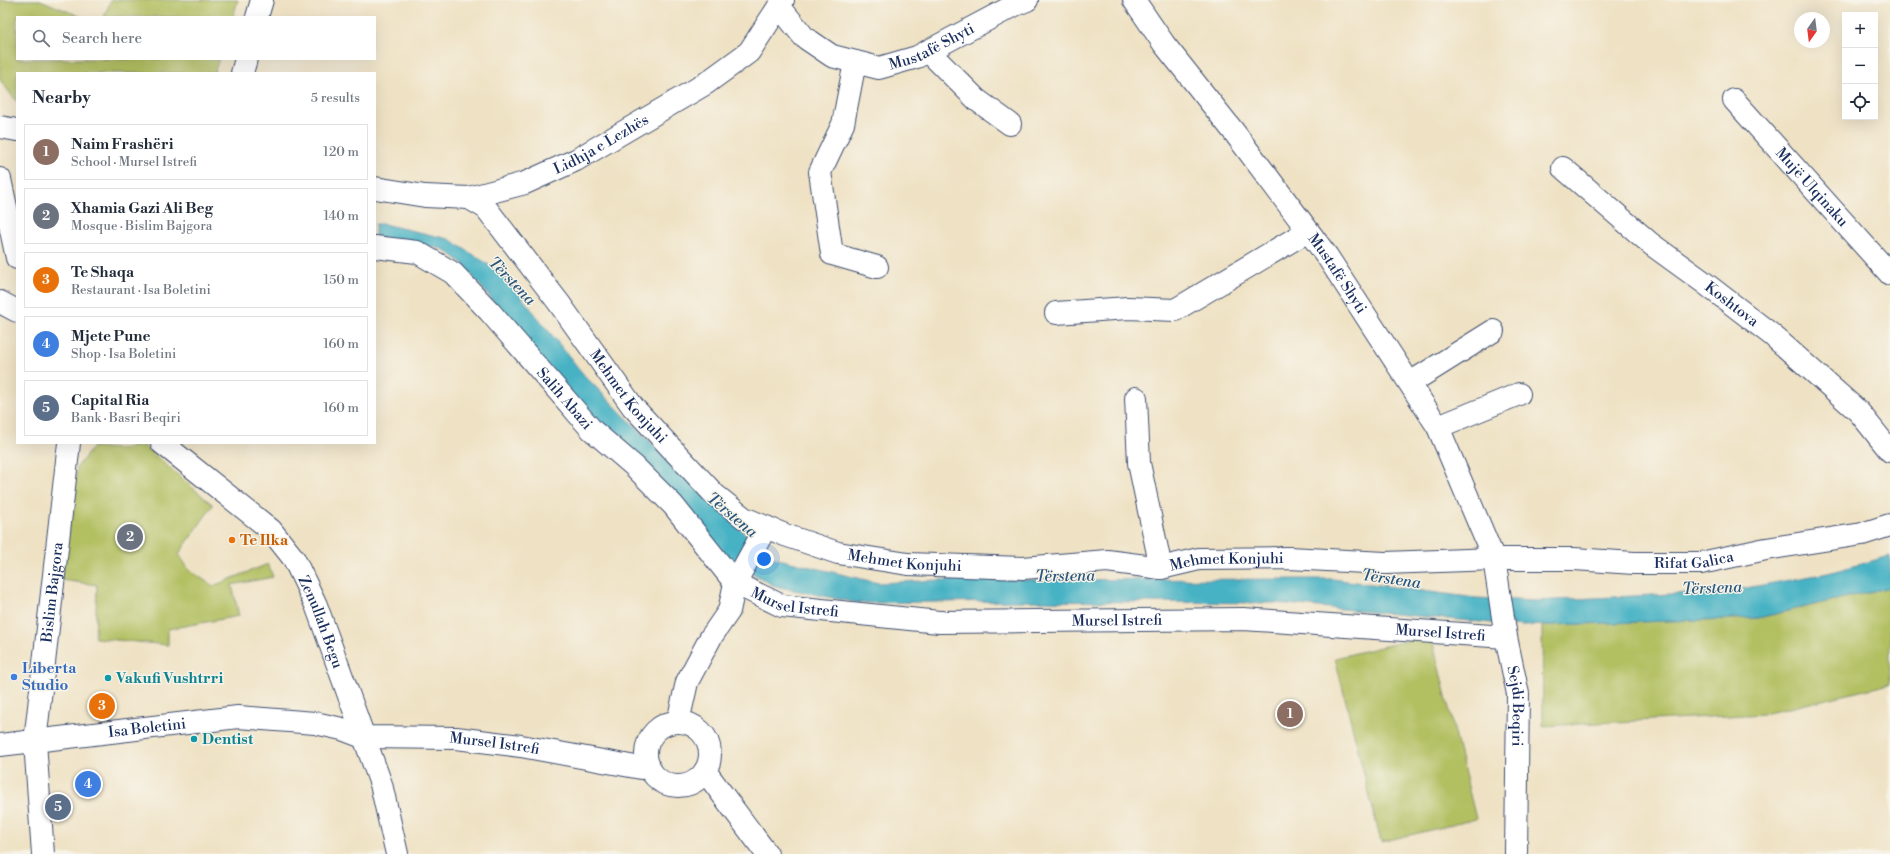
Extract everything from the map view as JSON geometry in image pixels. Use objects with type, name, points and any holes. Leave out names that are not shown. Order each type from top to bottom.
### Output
[{"type":"street","points":[[257,16],[262,0]]},
{"type":"street","name":"Mustafë Shyti","points":[[781,3],[804,37],[832,56],[879,68],[917,57],[1027,0]]},
{"type":"street","name":"Lidhja e Lezhës","points":[[376,188],[425,196],[469,198],[524,183],[576,160],[705,84],[749,52],[781,3]]},
{"type":"street","name":"Mustafë Shyti","points":[[1143,4],[1164,44],[1234,132],[1327,256],[1438,427],[1494,560]]},
{"type":"street","points":[[928,51],[977,100],[1010,124]]},
{"type":"street","points":[[242,72],[246,60]]},
{"type":"street","points":[[855,62],[843,124],[820,172],[832,254],[877,267]]},
{"type":"street","name":"Mujë Ulqinaku","points":[[1734,100],[1890,274]]},
{"type":"street","points":[[0,127],[16,130]]},
{"type":"street","name":"Koshtova","points":[[1563,168],[1651,244],[1772,335],[1859,412],[1890,452]]},
{"type":"street","points":[[0,179],[16,253]]},
{"type":"street","name":"Mehmet Konjuhi","points":[[469,198],[486,208],[559,303],[633,407],[714,494],[744,518],[838,553],[908,564],[1023,568],[1107,561],[1161,568],[1199,559],[1289,558],[1385,563],[1494,560]]},
{"type":"street","points":[[1056,313],[1128,308],[1175,310],[1308,231]]},
{"type":"street","name":"Salih Abazi","points":[[376,247],[416,252],[453,273],[490,312],[592,430],[634,466],[672,505],[735,583]]},
{"type":"street","points":[[0,302],[16,310]]},
{"type":"street","points":[[1410,383],[1493,331]]},
{"type":"street","points":[[1438,427],[1519,394]]},
{"type":"street","points":[[1136,398],[1139,463],[1161,568]]},
{"type":"street","name":"Bislim Bajgora","points":[[43,854],[35,742],[69,444]]},
{"type":"street","name":"Zenullah Begu","points":[[163,444],[271,530],[294,559],[316,605],[381,784],[396,854]]},
{"type":"street","name":"Rifat Galica","points":[[1494,560],[1574,559],[1634,563],[1701,563],[1766,549],[1862,534],[1890,525]]},
{"type":"street","name":"Mursel Istrefi","points":[[678,722],[687,682],[711,637],[729,611],[735,583],[766,527]]},
{"type":"street","name":"Sejdi Beqiri","points":[[1494,560],[1506,637],[1518,694],[1516,854]]},
{"type":"street","name":"Mursel Istrefi","points":[[735,583],[782,606],[939,622],[1243,618],[1506,637]]},
{"type":"street","name":"Isa Boletini","points":[[0,745],[238,717],[315,723],[342,729],[363,737]]},
{"type":"street","points":[[678,722],[691,724],[700,730],[707,738],[710,748],[710,759],[700,778],[691,783],[680,786],[670,785],[657,777],[648,764],[646,754],[652,734],[660,727],[669,723],[678,722]]},
{"type":"street","name":"Mursel Istrefi","points":[[363,737],[456,738],[521,746],[641,768],[648,764]]},
{"type":"street","points":[[705,771],[767,854]]},
{"type":"green space","points":[[0,0],[40,0],[80,16],[16,16],[16,60],[219,60],[214,72],[16,72],[16,101],[0,80]]},
{"type":"green space","points":[[111,0],[238,0],[233,16],[104,16]]},
{"type":"green space","points":[[144,446],[213,505],[179,554],[189,570],[213,586],[268,564],[273,577],[232,585],[239,616],[168,629],[168,645],[95,638],[97,585],[61,580],[77,467],[93,447],[118,449]]},
{"type":"green space","points":[[1890,587],[1890,684],[1764,714],[1543,726],[1542,625],[1758,618]]},
{"type":"green space","points":[[1431,635],[1476,819],[1381,842],[1335,658]]},
{"type":"water","points":[[376,224],[383,224],[449,239],[503,274],[584,375],[690,482],[770,557],[878,583],[939,580],[1333,579],[1476,598],[1535,601],[1730,591],[1828,573],[1890,556],[1890,587],[1758,618],[1523,626],[1276,603],[1017,601],[858,603],[774,586],[731,560],[683,506],[591,421],[461,262],[443,249],[376,237]]},
{"type":"place","name":"Xhamia Gazi Ali Beg","points":[[130,537]]},
{"type":"place","name":"Te Ilka","points":[[232,540]]},
{"type":"place","name":"Liberta Studio","points":[[14,677]]},
{"type":"place","name":"Vakufi Vushtrri","points":[[108,678]]},
{"type":"place","name":"Te Shaqa","points":[[102,706]]},
{"type":"place","name":"Naim Frashëri","points":[[1290,714]]},
{"type":"place","name":"Dentist","points":[[194,739]]},
{"type":"place","name":"Mjete Pune","points":[[88,784]]},
{"type":"place","name":"Capital Ria","points":[[58,807]]},
{"type":"water label","name":"Tërstena","points":[[512,281]]},
{"type":"water label","name":"Tërstena","points":[[732,515]]},
{"type":"water label","name":"Tërstena","points":[[1065,576]]},
{"type":"water label","name":"Tërstena","points":[[1391,579]]},
{"type":"water label","name":"Tërstena","points":[[1712,588]]}]
